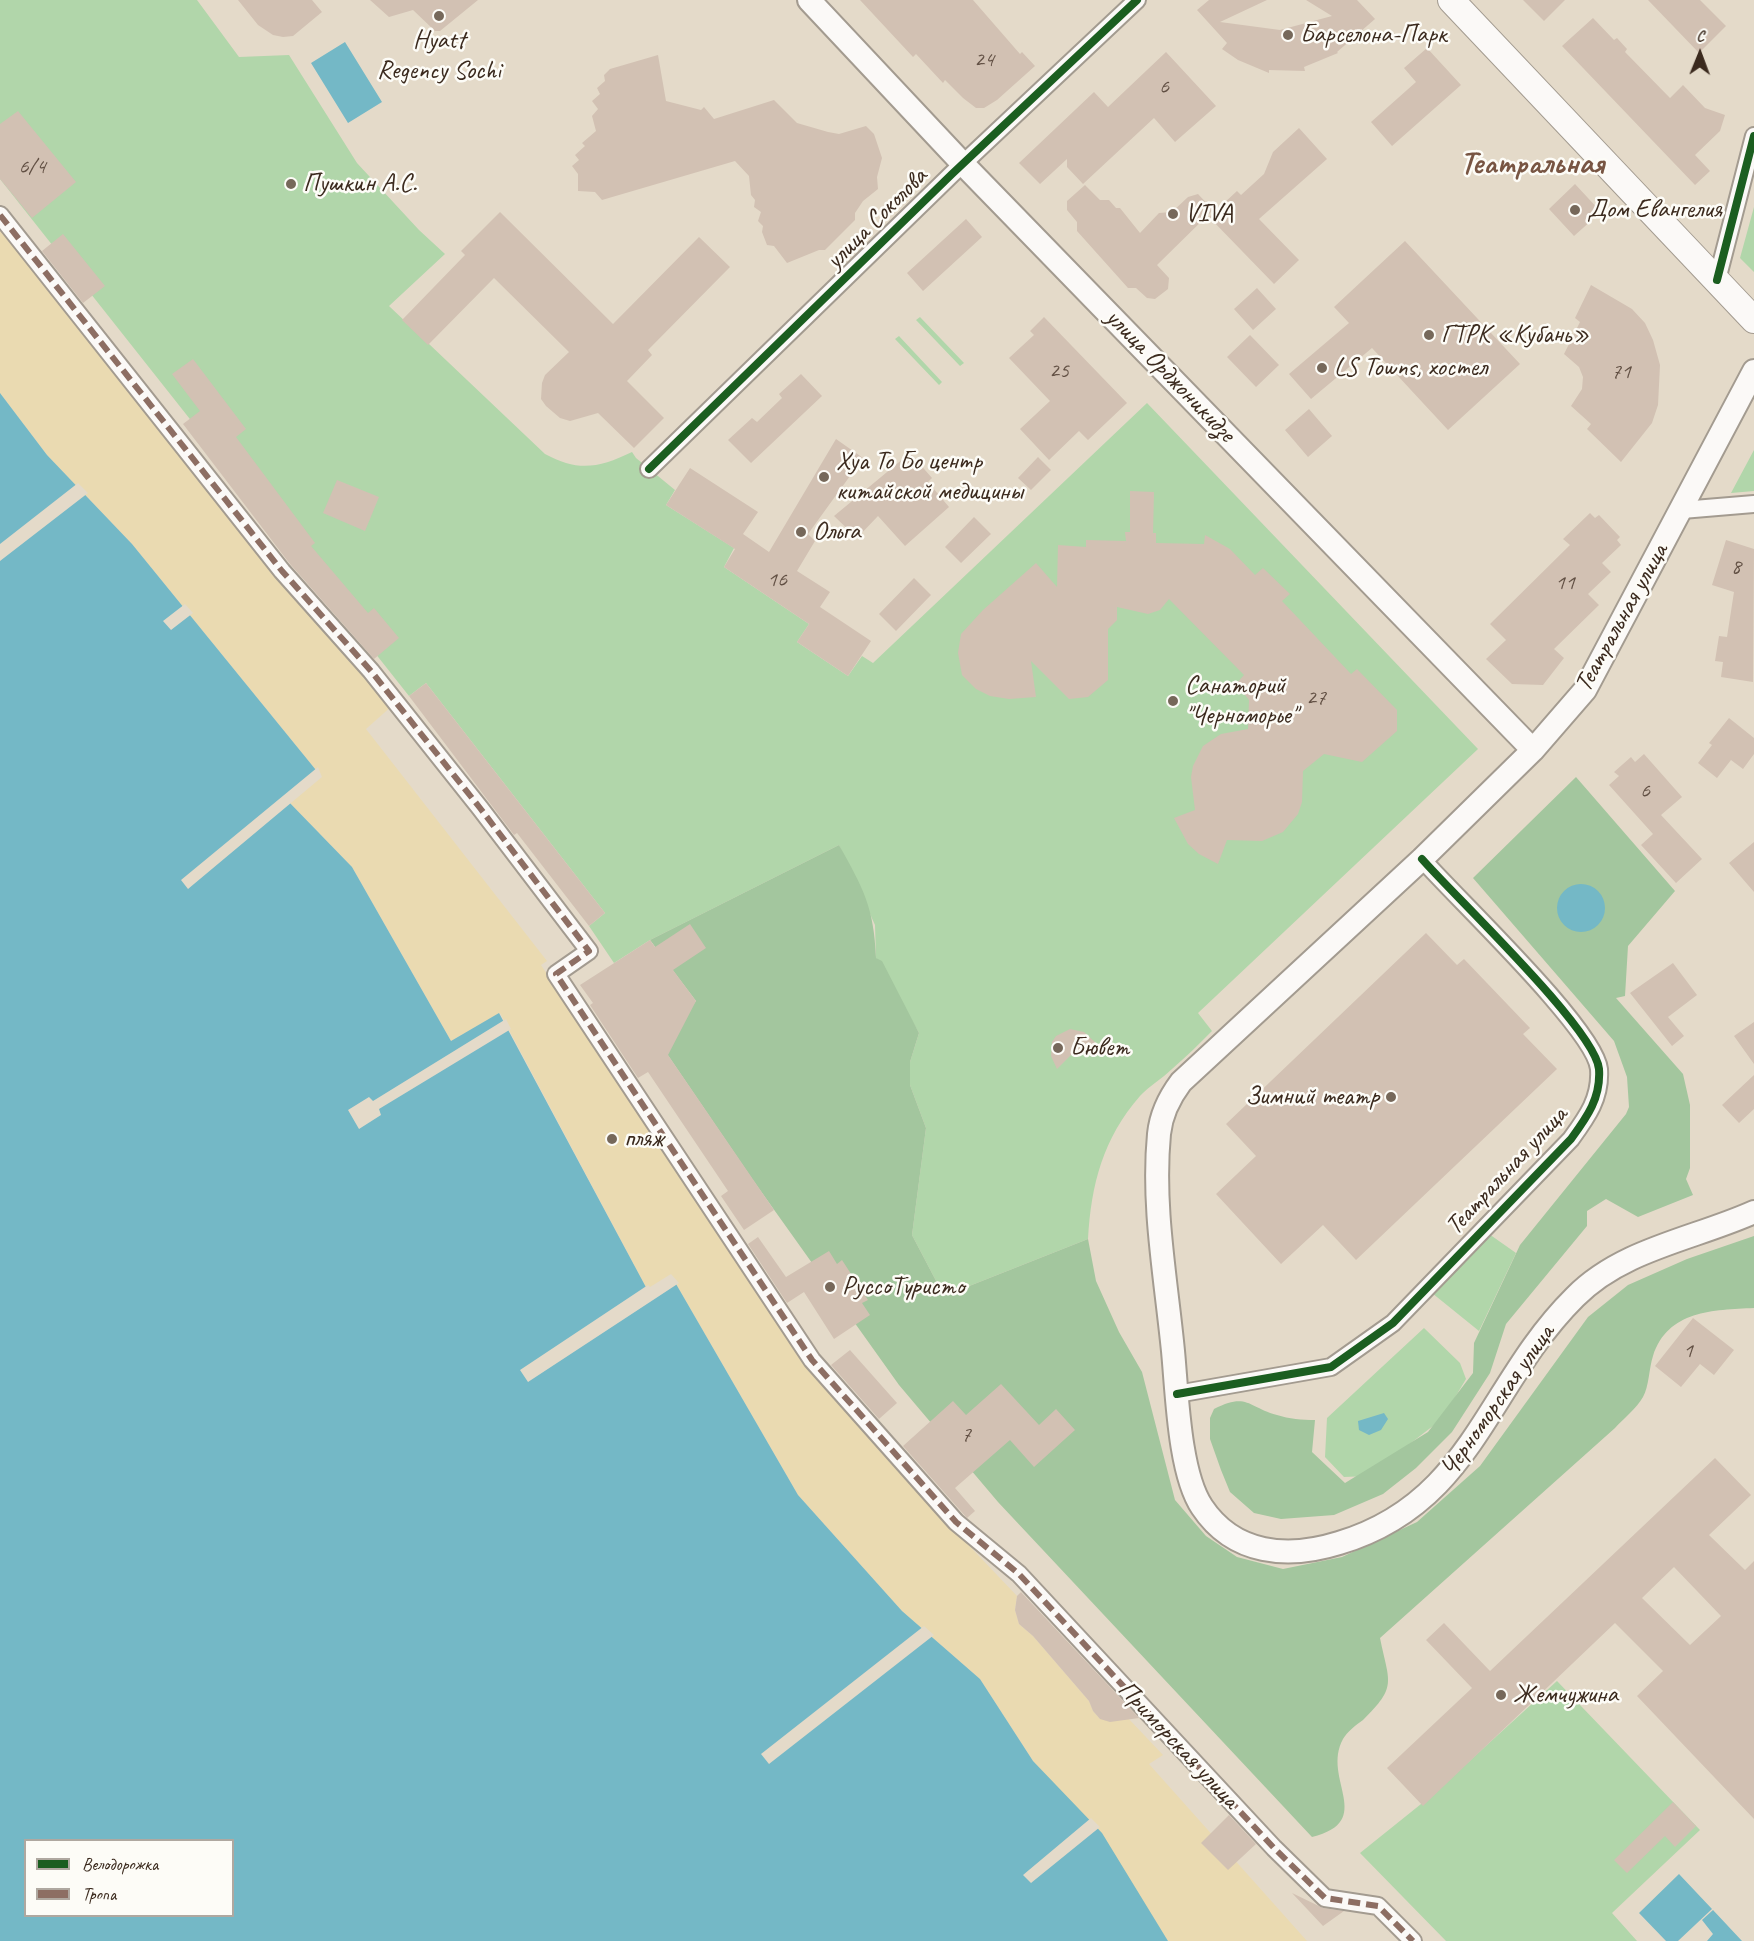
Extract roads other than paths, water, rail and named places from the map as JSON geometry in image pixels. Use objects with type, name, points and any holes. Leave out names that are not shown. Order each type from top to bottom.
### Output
[{"type":"main road","name":"улица Орджоникидзе","points":[[810,0],[963,164],[1533,750]]},
{"type":"main road","points":[[1450,0],[1754,320]]},
{"type":"main road","name":"Театральная улица","points":[[1178,1403],[1157,1197],[1159,1131],[1170,1097],[1198,1066],[1422,859],[1533,750],[1585,690],[1754,371]]},
{"type":"main road","name":"Черноморская улица","points":[[1178,1403],[1193,1490],[1202,1507],[1236,1542],[1266,1551],[1285,1553],[1340,1543],[1375,1530],[1410,1510],[1439,1485],[1462,1456],[1532,1345],[1575,1297],[1604,1272],[1631,1258],[1754,1212]]},
{"type":"street","name":"улица Соколова","points":[[648,470],[963,164],[1137,0]]},
{"type":"street","points":[[1717,280],[1754,136]]},
{"type":"street","name":"Приморская улица","points":[[0,215],[282,571],[370,671],[459,782],[589,951],[556,974],[812,1360],[956,1521],[1018,1574],[1274,1848],[1325,1898],[1378,1906],[1413,1941]]},
{"type":"street","points":[[1682,510],[1754,504]]},
{"type":"street","name":"Театральная улица","points":[[1178,1403],[1330,1367],[1344,1358],[1393,1323],[1571,1139],[1593,1108],[1599,1086],[1599,1066],[1591,1045],[1569,1016],[1422,859]]},
{"type":"water","points":[[345,42],[382,102],[348,123],[311,63]]},
{"type":"water","points":[[0,393],[47,455],[132,544],[320,775],[287,800],[352,867],[451,1041],[499,1013],[648,1291],[672,1277],[798,1495],[902,1611],[980,1679],[1033,1761],[1102,1833],[1168,1941],[0,1941]]},
{"type":"water","points":[[1576,884],[1586,884],[1598,891],[1605,903],[1605,913],[1598,925],[1586,932],[1576,932],[1561,921],[1557,913],[1557,903],[1568,888]]},
{"type":"water","points":[[1384,1413],[1388,1419],[1381,1430],[1369,1435],[1359,1430],[1358,1421]]},
{"type":"water","points":[[1679,1874],[1712,1909],[1678,1941],[1666,1941],[1639,1913]]},
{"type":"water","points":[[1713,1910],[1742,1941],[1707,1941],[1713,1934],[1702,1920]]},
{"type":"place","name":"Hyatt Regency Sochi","points":[[439,16]]},
{"type":"place","name":"Барселона-Парк","points":[[1288,35]]},
{"type":"place","name":"Пушкин А.С.","points":[[291,184]]},
{"type":"place","name":"Дом Евангелия","points":[[1575,210]]},
{"type":"place","name":"VIVA","points":[[1173,214]]},
{"type":"place","name":"ГТРК «Кубань»","points":[[1429,335]]},
{"type":"place","name":"LS Towns, хостел","points":[[1322,368]]},
{"type":"place","name":"Хуа То Бо центр китайской медицины","points":[[824,477]]},
{"type":"place","name":"Ольга","points":[[801,532]]},
{"type":"place","name":"Санаторий \"Черноморье\"","points":[[1173,701]]},
{"type":"place","name":"Бювет","points":[[1058,1048]]},
{"type":"place","name":"Зимний театр","points":[[1391,1097]]},
{"type":"place","name":"пляж","points":[[612,1139]]},
{"type":"place","name":"РуссоТуристо","points":[[830,1287]]},
{"type":"place","name":"Жемчужина","points":[[1501,1695]]},
{"type":"district","name":"Театральная","points":[[1532,165]]}]
